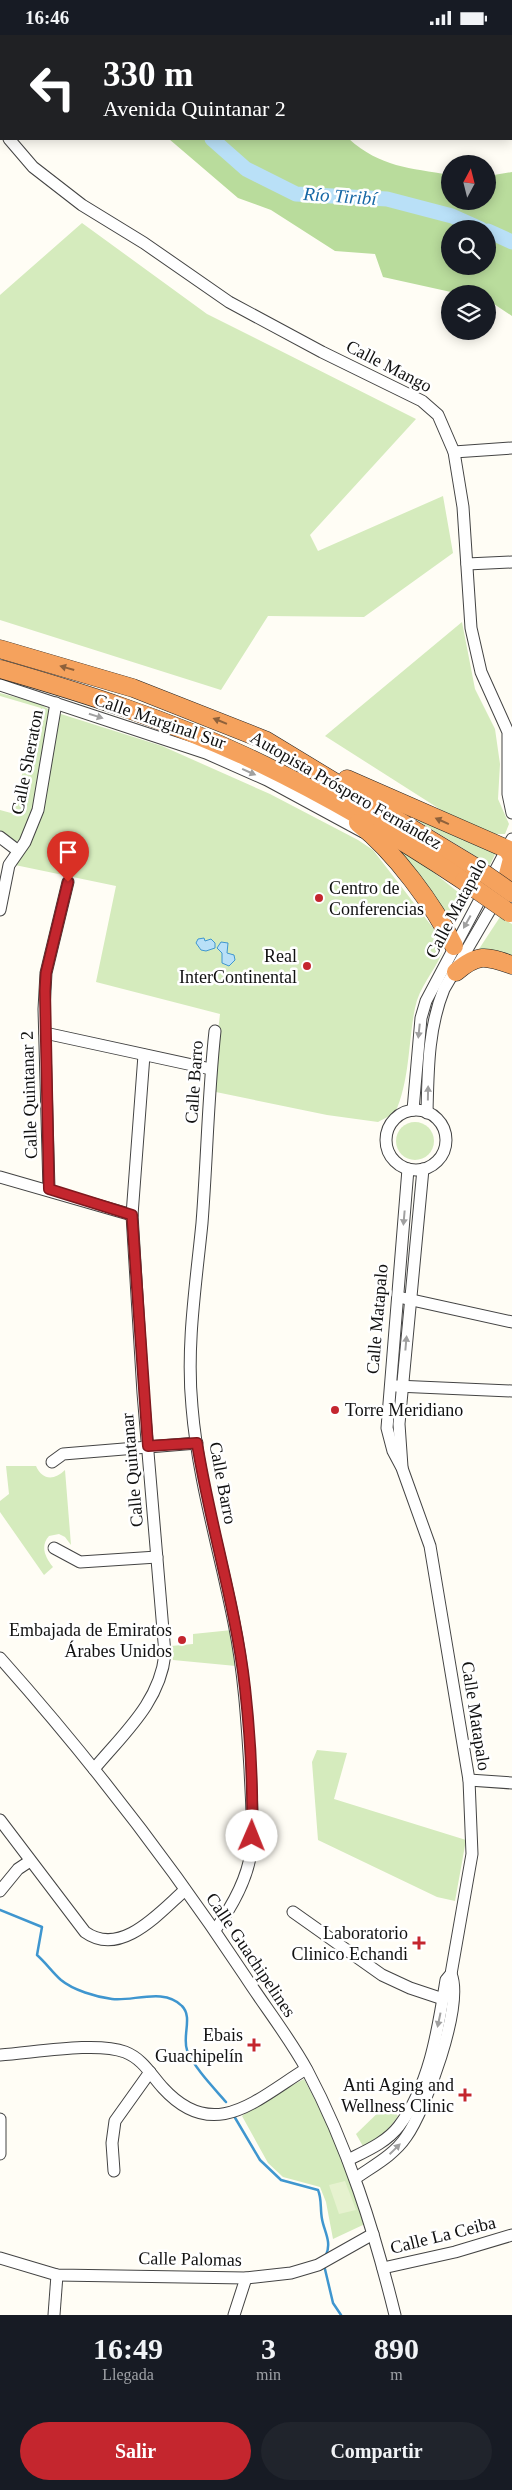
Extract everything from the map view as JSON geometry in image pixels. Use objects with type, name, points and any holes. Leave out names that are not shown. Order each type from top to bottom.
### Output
[{"type":"highway","name":"Autopista Próspero Fernández","points":[[0,649],[134,688],[239,729],[285,751],[475,867],[510,881]]},
{"type":"highway","name":"Autopista Próspero Fernández","points":[[0,669],[157,720],[238,753],[282,774],[401,839],[511,914]]},
{"type":"highway","points":[[285,751],[511,849],[510,881]]},
{"type":"highway","points":[[282,774],[351,818],[382,845],[426,897],[442,921],[454,946]]},
{"type":"highway","points":[[456,972],[467,963],[480,957],[493,958],[512,965]]},
{"type":"street","name":"Calle Mango","points":[[10,140],[34,167],[82,205],[144,243],[229,302],[430,406],[438,415],[454,452],[463,507],[471,628],[481,672],[508,732],[508,794],[512,813]]},
{"type":"street","points":[[454,452],[512,448]]},
{"type":"street","points":[[467,564],[512,561]]},
{"type":"street","name":"Calle Marginal Sur","points":[[0,685],[206,753],[308,801],[382,845]]},
{"type":"street","name":"Calle Sheraton","points":[[0,910],[9,865],[17,850],[25,842],[38,810],[56,703]]},
{"type":"street","points":[[0,837],[17,850]]},
{"type":"street","name":"Calle Matapalo","points":[[413,1110],[421,1018],[426,1001],[454,946],[511,849]]},
{"type":"street","name":"Calle Matapalo","points":[[428,1113],[428,1073],[434,1021],[444,989],[510,881]]},
{"type":"street","name":"Calle Quintanar 2","points":[[49,1189],[44,1009],[46,973],[68,882]]},
{"type":"street","name":"Calle Barro","points":[[215,1031],[211,1069],[206,1169],[194,1293],[190,1367],[192,1406],[197,1443],[246,1688],[252,1819],[251,1853],[246,1869],[230,1909],[215,1931]]},
{"type":"street","points":[[45,1033],[211,1069]]},
{"type":"street","name":"Calle Quintanar","points":[[94,1769],[152,1698],[161,1679],[165,1654],[132,1215],[144,1055]]},
{"type":"street","points":[[413,1110],[428,1113],[444,1129],[446,1145],[439,1160],[423,1169],[408,1169],[394,1161],[389,1154],[386,1139],[389,1125],[396,1118],[413,1110]]},
{"type":"street","name":"Calle Matapalo","points":[[348,2160],[378,2145],[399,2127],[414,2102],[432,2053],[446,1980],[451,1974],[472,1854],[469,1780],[430,1546],[402,1468],[392,1451],[387,1428],[396,1296],[408,1169]]},
{"type":"street","name":"Calle Matapalo","points":[[402,1468],[399,1424],[423,1169]]},
{"type":"street","points":[[0,1177],[49,1189],[132,1215]]},
{"type":"street","points":[[396,1296],[512,1322]]},
{"type":"street","points":[[389,1385],[512,1391]]},
{"type":"street","points":[[52,1462],[63,1454],[197,1443]]},
{"type":"street","points":[[54,1548],[80,1562],[157,1557]]},
{"type":"street","name":"Calle Guachipelines","points":[[0,1658],[94,1769],[185,1890],[215,1931],[306,2069],[356,2178],[395,2315]]},
{"type":"street","points":[[469,1780],[512,1783]]},
{"type":"street","points":[[0,1819],[85,1932],[104,1940],[124,1937],[136,1931],[185,1890]]},
{"type":"street","points":[[0,1891],[18,1869],[30,1861]]},
{"type":"street","points":[[293,1912],[382,1975],[410,1989],[443,1999]]},
{"type":"street","name":"Calle Matapalo","points":[[356,2178],[383,2160],[405,2139],[423,2109],[441,2056],[451,2015],[455,1982],[451,1974]]},
{"type":"street","points":[[0,2055],[112,2049],[139,2060],[174,2100],[187,2109],[208,2116],[220,2116],[236,2111],[306,2069]]},
{"type":"street","points":[[114,2171],[112,2143],[115,2121],[150,2072]]},
{"type":"street","points":[[0,2119],[0,2154]]},
{"type":"street","name":"Calle Palomas","points":[[0,2258],[57,2275],[246,2278],[291,2273],[318,2265],[373,2233]]},
{"type":"street","name":"Calle La Ceiba","points":[[383,2268],[455,2252],[512,2235]]},
{"type":"street","points":[[54,2315],[57,2275]]},
{"type":"street","points":[[234,2315],[246,2278]]},
{"type":"green space","points":[[170,140],[350,140],[384,161],[441,173],[441,210],[496,210],[496,175],[512,172],[512,316],[496,305],[496,285],[441,285],[441,290],[383,277],[375,254],[335,251],[271,210],[238,198]]},
{"type":"green space","points":[[82,223],[207,314],[416,419],[310,535],[318,551],[443,496],[453,553],[364,617],[268,616],[221,690],[0,620],[0,295]]},
{"type":"green space","points":[[462,622],[475,689],[495,729],[500,764],[498,799],[509,824],[505,834],[487,834],[449,815],[325,736]]},
{"type":"green space","points":[[0,693],[38,703],[50,710],[36,802],[20,840],[17,841],[9,839],[0,830],[0,810],[11,813],[41,708],[0,696]]},
{"type":"green space","points":[[61,714],[162,746],[270,794],[358,840],[373,850],[437,933],[442,953],[417,1000],[406,1075],[395,1113],[378,1122],[327,1115],[211,1091],[220,1014],[96,982],[116,886],[15,865],[29,840],[58,717]]},
{"type":"green space","points":[[384,800],[497,850],[490,865]]},
{"type":"green space","points":[[394,847],[427,867],[464,897],[450,923]]},
{"type":"green space","points":[[500,917],[512,924],[512,958],[477,952]]},
{"type":"green space","points":[[415,1122],[429,1127],[434,1141],[429,1155],[415,1160],[401,1155],[396,1141],[401,1127]]},
{"type":"green space","points":[[6,1466],[36,1466],[42,1474],[49,1477],[57,1476],[65,1470],[71,1545],[65,1537],[59,1534],[49,1536],[44,1548],[53,1567],[44,1575],[0,1512],[0,1501],[9,1494]]},
{"type":"green space","points":[[232,1630],[236,1666],[173,1660],[171,1646],[193,1644],[193,1634]]},
{"type":"green space","points":[[317,1750],[347,1753],[334,1799],[466,1840],[455,1901],[437,1897],[318,1840],[312,1762]]},
{"type":"green space","points":[[304,2079],[338,2150],[365,2224],[333,2239],[326,2202],[320,2187],[283,2177],[268,2163],[242,2116],[255,2105]]},
{"type":"green space","points":[[387,2104],[398,2116],[384,2135],[364,2148],[356,2134]]},
{"type":"green space","points":[[345,2181],[356,2210],[339,2214],[329,2185]]},
{"type":"water","points":[[204,938],[205,941],[211,939],[215,943],[215,948],[206,951],[201,950],[196,943],[198,939]]},
{"type":"water","points":[[221,942],[228,943],[227,953],[234,955],[235,960],[229,966],[222,963],[222,953],[217,948]]},
{"type":"waterway","name":"Río Tiribí","points":[[213,140],[246,169],[296,194],[387,199],[461,220]]},
{"type":"waterway","name":"Río Tiribí","points":[[496,235],[512,242]]},
{"type":"waterway","points":[[0,1910],[42,1927],[37,1955],[61,1980],[72,1987],[92,1995],[112,1999],[157,1996],[175,2000],[182,2006],[187,2016],[186,2045],[190,2057],[199,2071],[226,2102]]},
{"type":"waterway","points":[[234,2116],[260,2160],[281,2180],[318,2190],[322,2219],[328,2241],[326,2255]]},
{"type":"waterway","points":[[324,2265],[333,2303],[341,2315]]},
{"type":"place","name":"Centro de Conferencias","points":[[319,898]]},
{"type":"place","name":"Real InterContinental","points":[[307,966]]},
{"type":"place","name":"Torre Meridiano","points":[[335,1410]]},
{"type":"place","name":"Embajada de Emiratos Árabes Unidos","points":[[182,1640]]},
{"type":"place","name":"Laboratorio Clinico Echandi","points":[[419,1943]]},
{"type":"place","name":"Ebais Guachipelín","points":[[254,2045]]},
{"type":"place","name":"Anti Aging and Wellness Clinic","points":[[465,2095]]},
{"type":"route","points":[[68,882],[46,973],[44,1009],[49,1189],[132,1215],[148,1446],[197,1443],[246,1688],[252,1836]]}]
